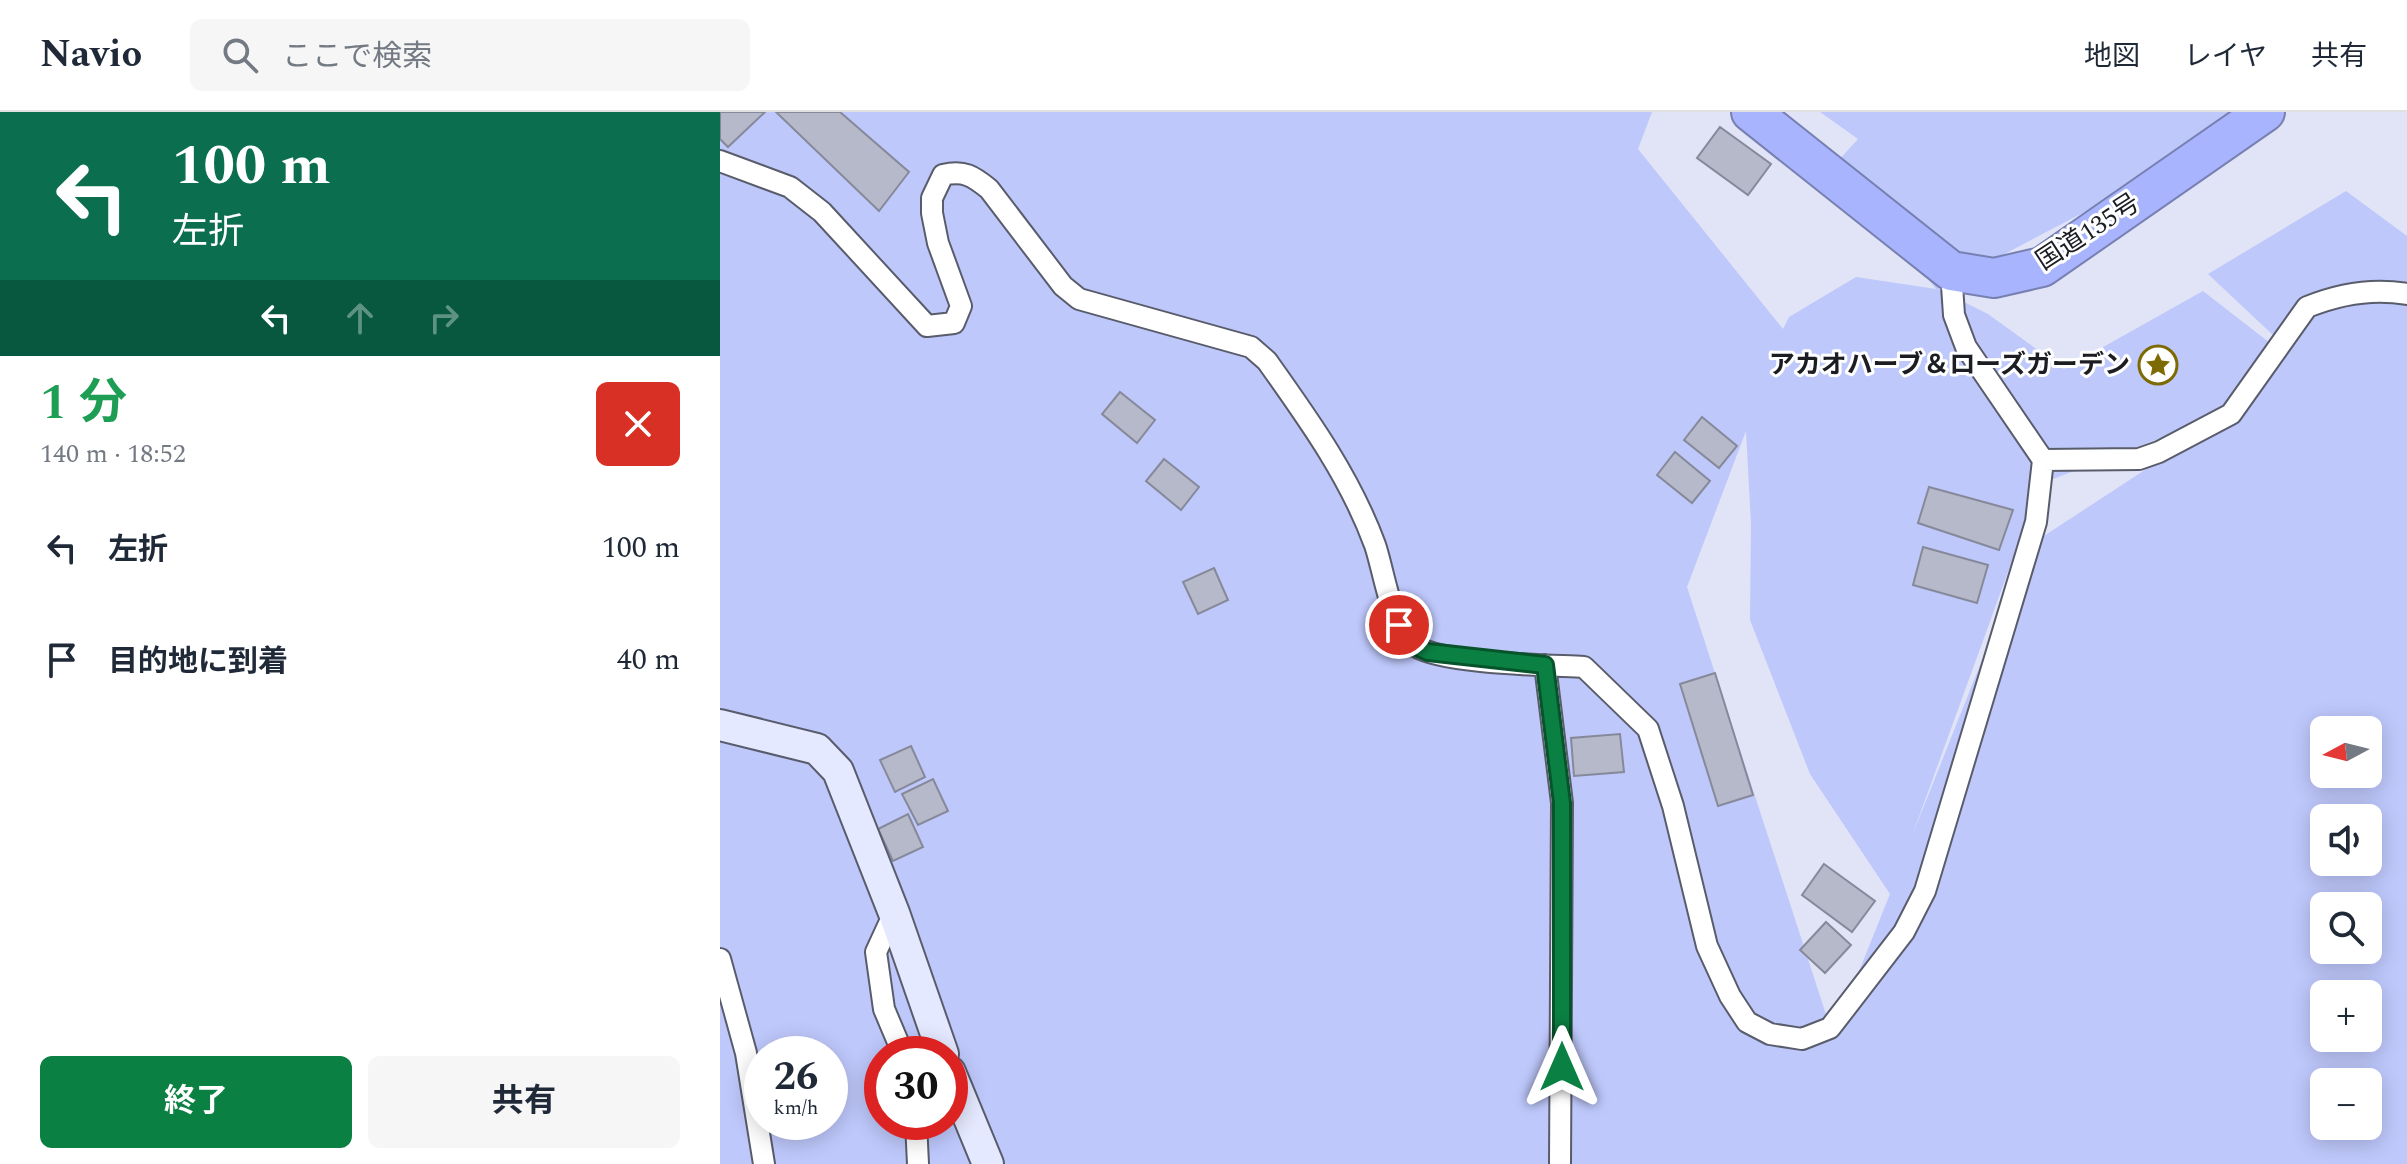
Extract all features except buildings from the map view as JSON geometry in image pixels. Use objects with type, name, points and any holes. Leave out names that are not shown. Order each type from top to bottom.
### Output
[{"type":"highway","name":"国道135号","points":[[1751,112],[1951,271],[1994,278],[2042,267],[2265,112]]},
{"type":"street","points":[[720,161],[790,187],[822,212],[927,326],[954,323],[961,306],[938,243],[932,198],[943,175],[958,171],[974,177],[989,189],[1063,286],[1079,299],[1225,337],[1251,347],[1267,361],[1347,480],[1374,544],[1399,625],[1412,645],[1428,652],[1469,658],[1584,667],[1648,729],[1673,806],[1707,946],[1730,996],[1747,1022],[1770,1034],[1802,1039],[1830,1028],[1904,932],[1925,891],[2036,522],[2043,460],[1966,347],[1954,315],[1951,271]]},
{"type":"street","points":[[2043,460],[2139,459],[2159,452],[2231,414],[2307,307],[2359,293],[2387,290],[2407,294]]},
{"type":"street","points":[[1545,665],[1562,803],[1560,1164]]},
{"type":"street","points":[[720,725],[817,749],[838,771],[894,913],[937,1036]]},
{"type":"street","points":[[894,913],[876,952],[884,1009],[895,1036]]},
{"type":"street","points":[[720,959],[746,1053],[761,1129],[764,1164]]},
{"type":"street","points":[[968,1116],[988,1164]]},
{"type":"street","points":[[917,1140],[918,1164]]},
{"type":"shaded area","points":[[720,112],[1652,112],[1638,149],[1783,329],[1789,317],[1856,277],[1936,289],[1837,162],[1858,139],[1820,112],[2242,112],[2096,206],[1938,289],[1988,314],[2064,369],[2203,291],[2270,343],[2274,336],[2208,274],[2346,191],[2407,236],[2407,1164],[720,1164]],"holes":[[[2234,404],[2229,415],[2027,547],[1912,836],[2040,484],[2171,434]],[[1746,431],[1751,524],[1750,620],[1810,774],[1890,894],[1833,1036],[1687,587]]]},
{"type":"place","name":"アカオハーブ＆ローズガーデン","points":[[2158,365]]},
{"type":"route","points":[[1399,625],[1412,645],[1428,652],[1545,665],[1562,803],[1562,1067]]}]
